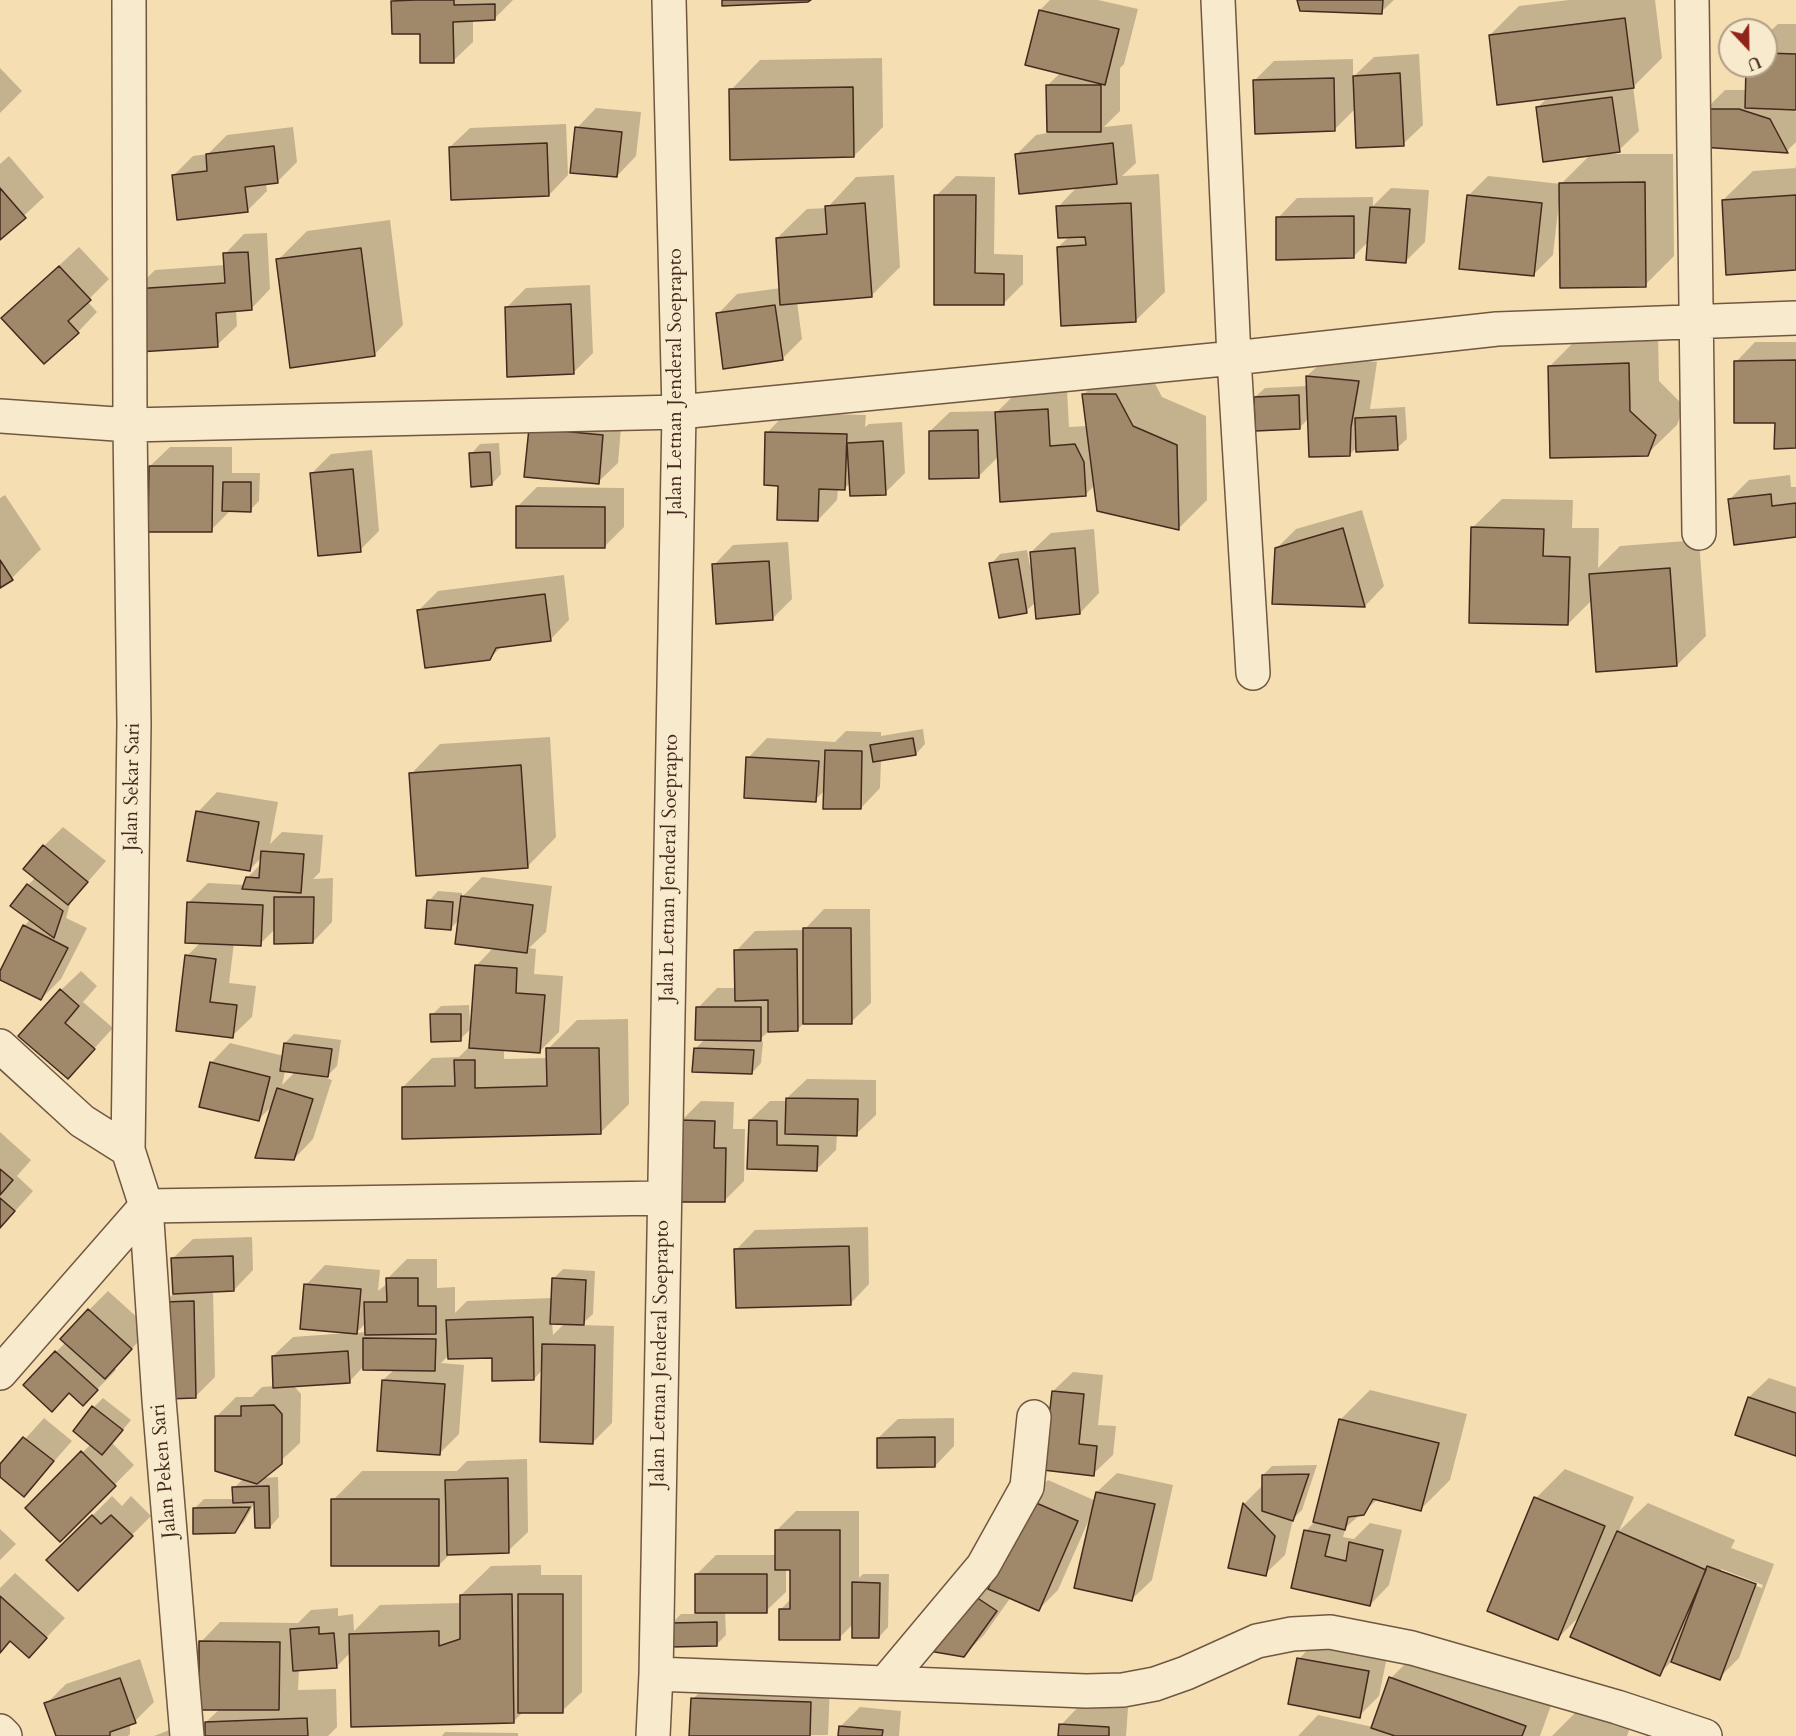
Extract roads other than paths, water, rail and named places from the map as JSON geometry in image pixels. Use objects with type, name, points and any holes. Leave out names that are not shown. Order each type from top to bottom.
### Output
[{"type":"street","name":"Jalan Sekar Sari","points":[[129,0],[130,425],[134,724],[129,1150],[146,1206]]},
{"type":"street","name":"Jalan Letnan Jenderal Soeprapto","points":[[653,1736],[679,412],[669,0]]},
{"type":"street","points":[[1218,0],[1234,358],[1253,673]]},
{"type":"street","points":[[1692,0],[1699,533]]},
{"type":"street","points":[[0,416],[130,425],[679,412],[1234,358],[1497,328],[1796,318]]},
{"type":"street","points":[[0,1046],[82,1121],[129,1150]]},
{"type":"street","points":[[0,1373],[146,1206],[664,1198]]},
{"type":"street","name":"Jalan Peken Sari","points":[[146,1206],[159,1400],[187,1736]]},
{"type":"street","points":[[885,1683],[983,1566],[1027,1486],[1034,1417]]},
{"type":"street","points":[[656,1674],[1086,1691],[1123,1690],[1155,1684],[1175,1677],[1257,1641],[1292,1634],[1330,1632],[1413,1648],[1617,1707],[1705,1736]]},
{"type":"street","points":[[0,1731],[5,1736]]}]
